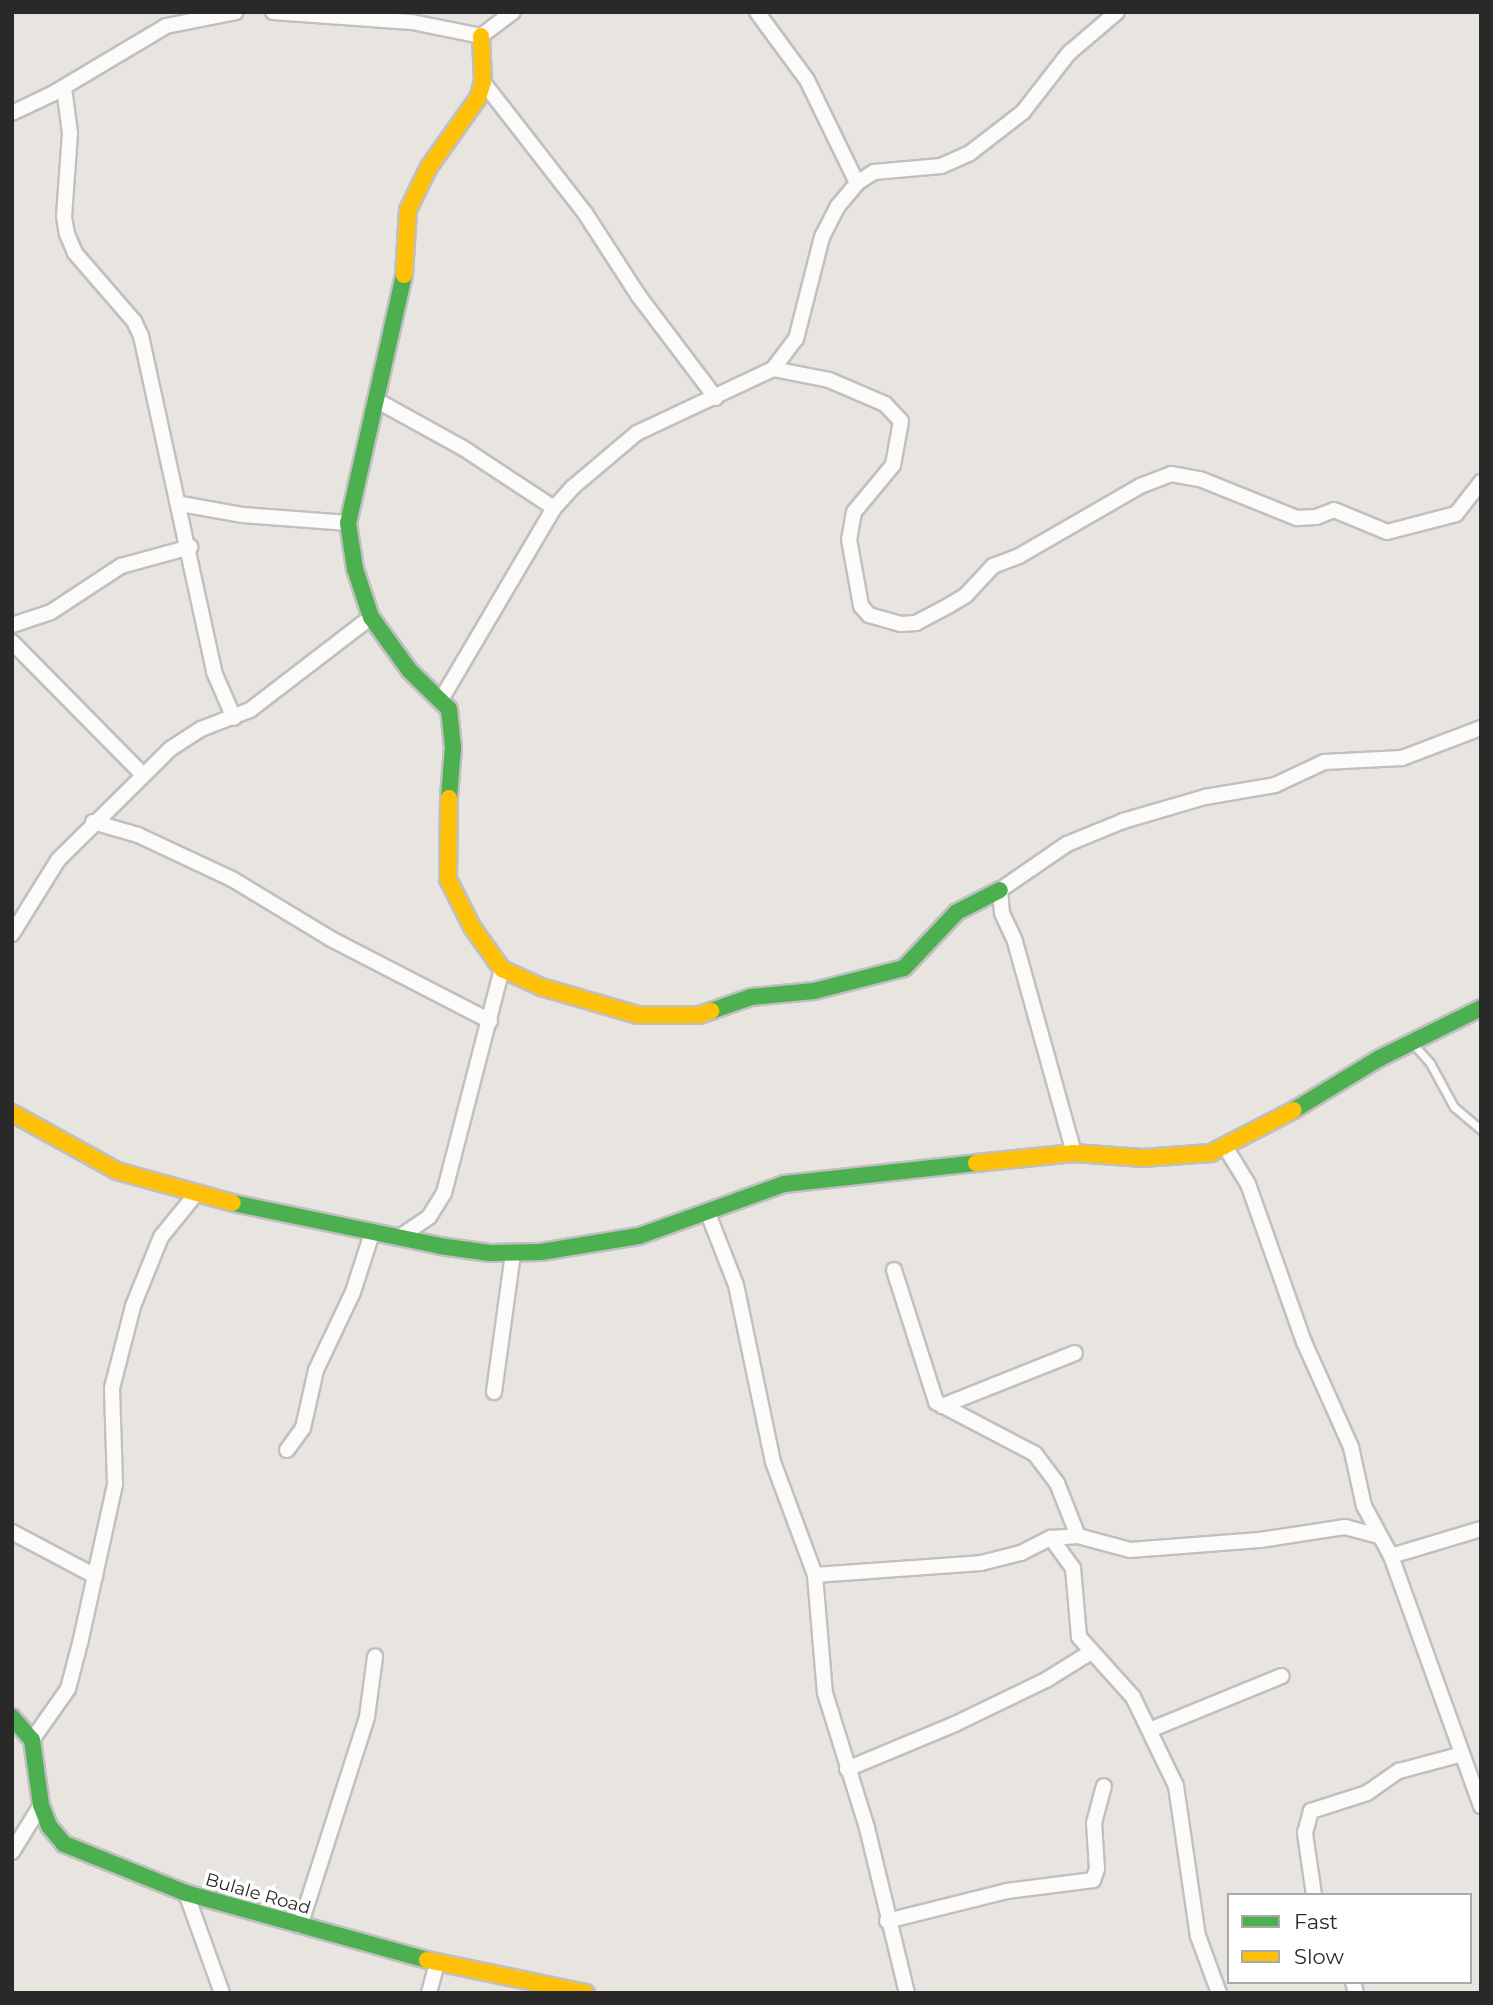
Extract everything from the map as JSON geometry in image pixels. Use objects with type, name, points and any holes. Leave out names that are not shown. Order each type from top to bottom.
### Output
[{"type":"street","points":[[12,113],[64,88],[166,26],[236,12]]},
{"type":"street","points":[[272,12],[412,22],[481,37]]},
{"type":"street","points":[[481,37],[513,12]]},
{"type":"street","points":[[757,12],[807,80],[857,183]]},
{"type":"street","points":[[442,698],[554,508],[637,433],[773,369],[796,339],[822,237],[838,206],[857,183],[874,172],[941,166],[970,153],[1023,112],[1069,53],[1117,12]]},
{"type":"street","points":[[481,37],[483,82],[478,98],[429,167],[408,209],[407,268],[348,523],[355,569],[371,617],[410,671],[442,698],[453,724],[445,834],[448,878],[502,969],[587,1003],[639,1015],[699,1014],[751,997],[814,991],[904,968],[918,959],[957,912],[1000,890],[1067,844],[1123,821],[1205,797],[1275,785],[1324,762],[1402,758],[1481,728]]},
{"type":"street","points":[[483,82],[585,213],[638,295],[716,398]]},
{"type":"street","points":[[64,88],[70,133],[64,217],[67,234],[75,253],[134,321],[141,336],[181,504],[214,672],[233,718]]},
{"type":"street","points":[[773,369],[829,380],[885,404],[901,421],[893,465],[854,512],[849,539],[861,606],[869,615],[901,624],[916,623],[948,606],[966,595],[993,566],[1019,556],[1163,476],[1194,477],[1297,518],[1337,510],[1387,532],[1456,514],[1481,482]]},
{"type":"street","points":[[376,400],[463,448],[554,508]]},
{"type":"street","points":[[181,504],[243,515],[348,523]]},
{"type":"street","points":[[12,625],[51,612],[121,566],[190,547]]},
{"type":"street","points":[[12,934],[58,860],[93,822],[170,749],[201,729],[233,718],[268,697],[371,617]]},
{"type":"street","points":[[12,642],[143,775]]},
{"type":"street","points":[[93,822],[138,835],[232,879],[331,939],[490,1021]]},
{"type":"street","points":[[1000,890],[1002,912],[1015,941],[1074,1153]]},
{"type":"street","points":[[398,1238],[429,1217],[444,1193],[502,969]]},
{"type":"street","points":[[12,1113],[117,1171],[195,1195],[398,1238],[513,1253],[586,1248],[639,1236],[784,1184],[1074,1153],[1168,1158],[1226,1148],[1411,1041],[1481,1008]]},
{"type":"street","points":[[1226,1148],[1248,1184],[1304,1342],[1351,1447],[1364,1506],[1391,1556],[1459,1755],[1481,1806]]},
{"type":"street","points":[[12,1717],[32,1740],[57,1711],[68,1689],[115,1484],[112,1388],[118,1357],[148,1262],[161,1237],[195,1195]]},
{"type":"street","points":[[707,1211],[736,1285],[773,1462],[815,1575],[825,1693],[867,1828],[887,1921],[907,1993]]},
{"type":"street","points":[[286,1450],[303,1428],[316,1370],[353,1292],[372,1233]]},
{"type":"street","points":[[494,1392],[513,1253]]},
{"type":"street","points":[[894,1270],[932,1395],[942,1406],[1035,1454],[1056,1483],[1078,1536]]},
{"type":"street","points":[[942,1406],[1075,1353]]},
{"type":"street","points":[[815,1575],[981,1563],[1020,1553],[1051,1538],[1078,1536],[1130,1550],[1260,1540],[1345,1527],[1378,1536]]},
{"type":"street","points":[[1391,1556],[1481,1529]]},
{"type":"street","points":[[12,1532],[95,1576]]},
{"type":"street","points":[[1051,1538],[1073,1568],[1077,1630],[1091,1652],[1133,1696],[1152,1729],[1180,1799],[1198,1936],[1219,1993]]},
{"type":"street","points":[[847,1769],[956,1724],[1046,1680],[1091,1652]]},
{"type":"street","points":[[300,1926],[367,1717],[375,1657]]},
{"type":"street","points":[[1152,1729],[1282,1676]]},
{"type":"street","name":"Bulale Road","points":[[32,1740],[41,1805],[48,1826],[64,1844],[90,1858],[186,1893],[300,1926],[437,1963],[586,1993]]},
{"type":"street","points":[[1314,1893],[1305,1833],[1311,1811],[1367,1793],[1399,1771],[1459,1755]]},
{"type":"street","points":[[887,1921],[1007,1891],[1093,1880],[1097,1869],[1094,1823],[1104,1786]]},
{"type":"street","points":[[12,1852],[41,1805]]},
{"type":"street","points":[[186,1893],[222,1993]]},
{"type":"street","points":[[429,1993],[437,1963]]},
{"type":"lane","points":[[1411,1041],[1430,1063],[1454,1107],[1481,1130]]},
{"type":"traffic: fast","points":[[404,275],[348,523],[355,569],[371,617],[410,671],[449,709],[453,747],[449,798]]},
{"type":"traffic: fast","points":[[711,1011],[751,997],[814,991],[904,968],[957,912],[1000,890]]},
{"type":"traffic: fast","points":[[1294,1110],[1380,1058],[1481,1008]]},
{"type":"traffic: fast","points":[[233,1203],[440,1246],[490,1253],[541,1252],[639,1236],[784,1184],[976,1163]]},
{"type":"traffic: fast","points":[[12,1717],[32,1740],[41,1805],[49,1826],[64,1844],[186,1893],[427,1960]]},
{"type":"traffic: slow","points":[[404,275],[408,210],[429,167],[478,98],[483,82],[481,36]]},
{"type":"traffic: slow","points":[[449,798],[448,879],[472,927],[502,969],[541,987],[638,1015],[699,1015],[711,1011]]},
{"type":"traffic: slow","points":[[976,1163],[1074,1153],[1143,1158],[1211,1153],[1294,1110]]},
{"type":"traffic: slow","points":[[12,1113],[117,1171],[233,1203]]},
{"type":"traffic: slow","points":[[427,1960],[586,1993]]}]
